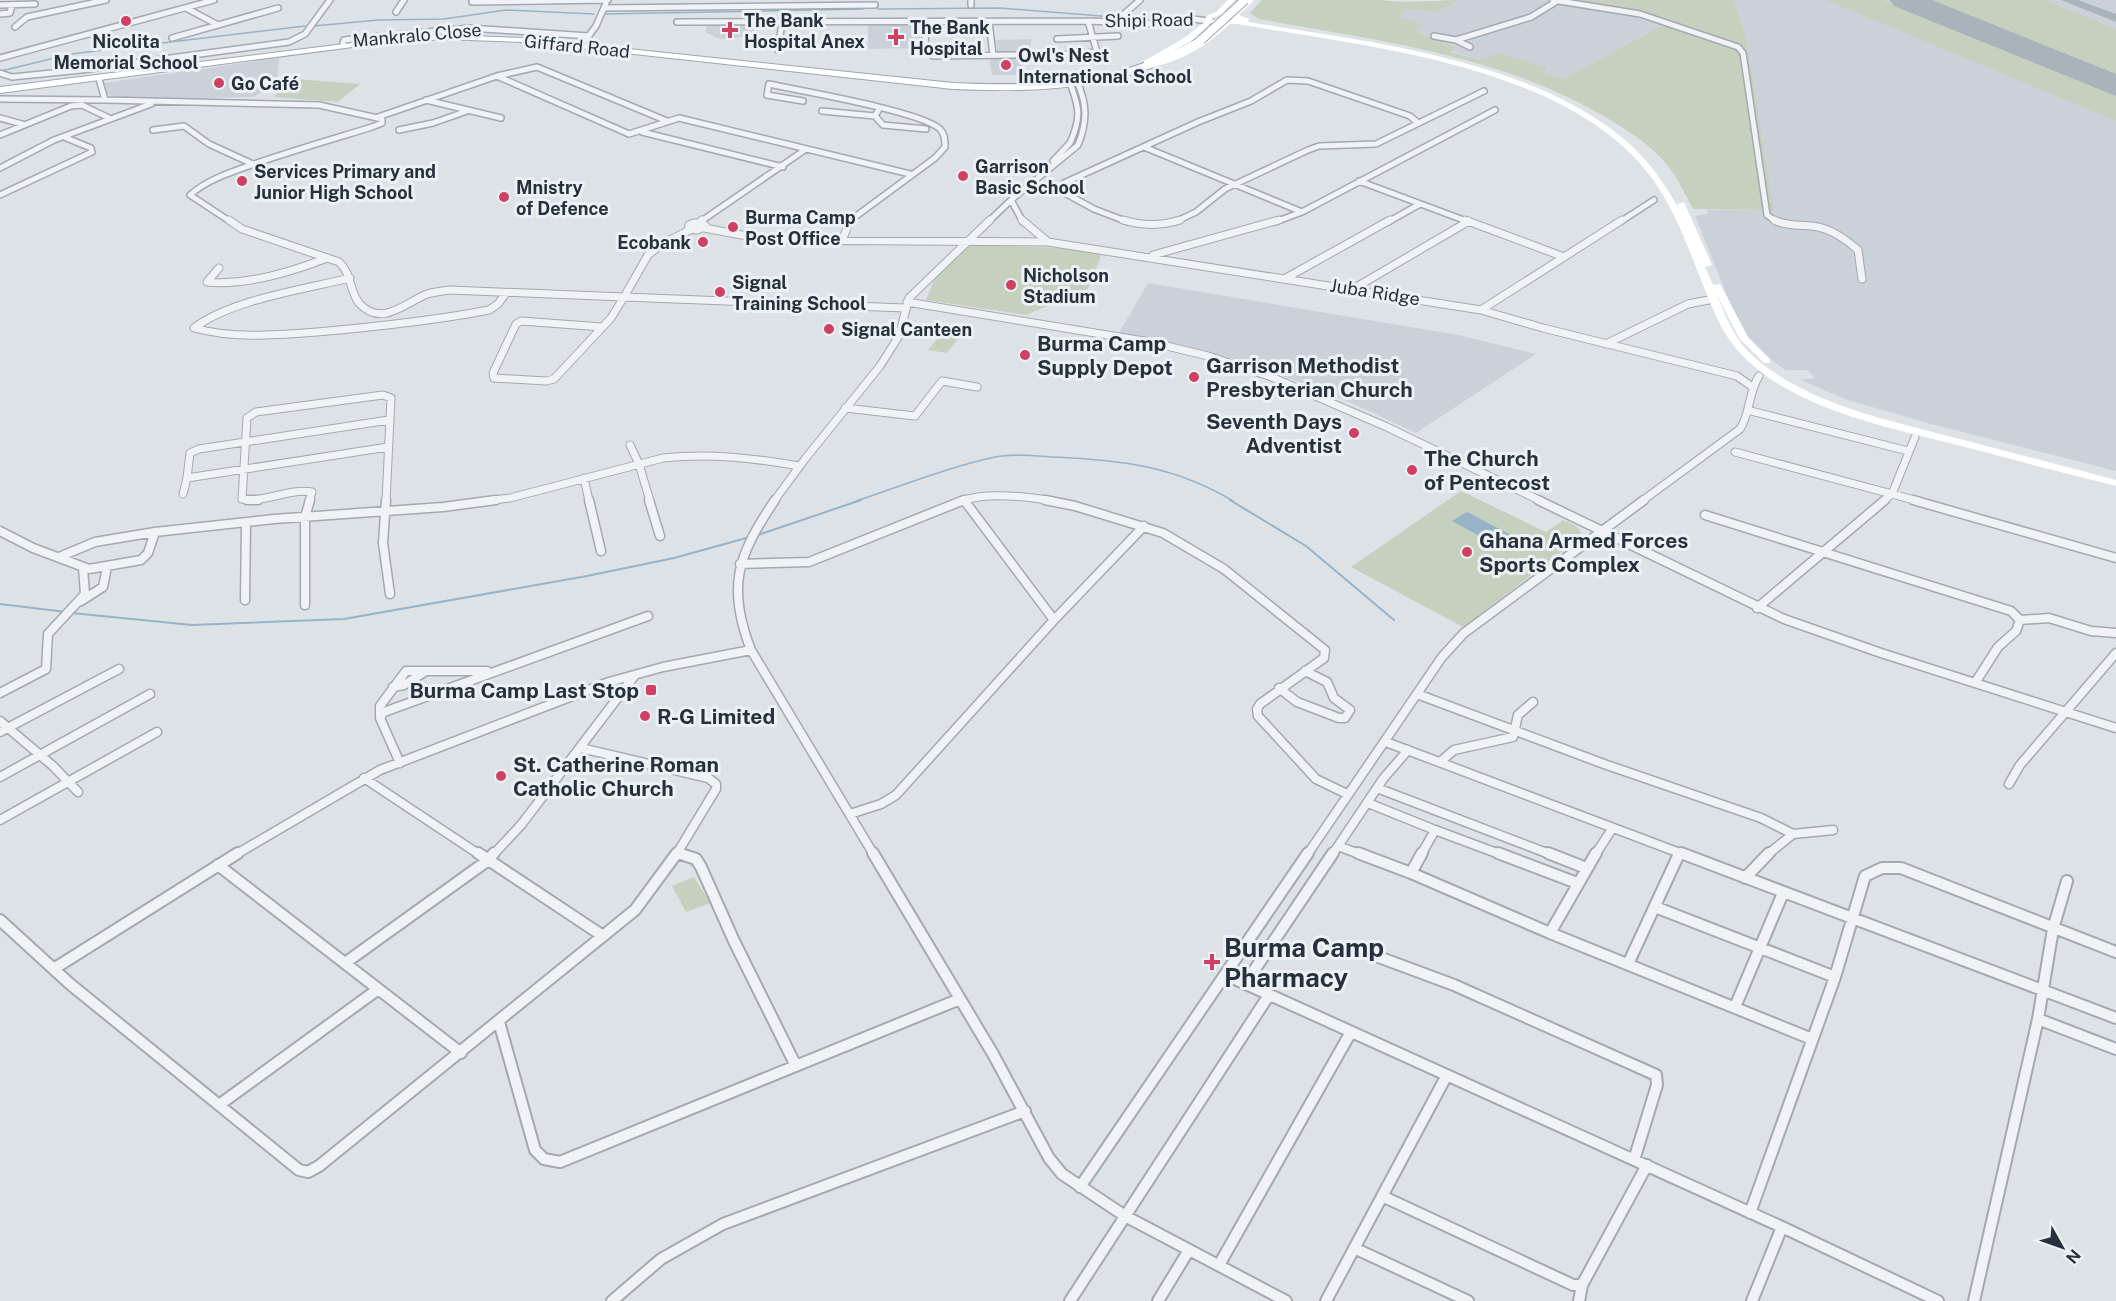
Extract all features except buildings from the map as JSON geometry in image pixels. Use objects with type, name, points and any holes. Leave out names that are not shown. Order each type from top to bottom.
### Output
[{"type":"main road","points":[[1210,18],[1232,0]]},
{"type":"main road","name":"Giffard Road","points":[[1198,39],[1237,0]]},
{"type":"main road","name":"Giffard Road","points":[[0,89],[99,80],[403,39],[490,38],[585,42],[953,86],[984,88],[1049,86],[1088,81],[1150,64],[1198,39],[1245,0]]},
{"type":"main road","name":"Giffard Road","points":[[0,89],[343,43],[458,34],[585,42],[954,82],[1074,84],[1174,60],[1201,46],[1251,0]]},
{"type":"main road","points":[[1258,0],[1248,10],[1249,16],[1305,31]]},
{"type":"main road","points":[[1218,13],[1231,20],[1442,60],[1514,82],[1583,115],[1624,143],[1655,174],[1675,210],[1726,328],[1743,350],[1784,383],[1812,397],[1882,422],[2116,483]]},
{"type":"main road","points":[[1210,18],[1305,31],[1433,54],[1525,82],[1564,99],[1626,136],[1657,164],[1697,236],[1720,294],[1744,338],[1776,368],[1822,395],[1875,413],[2116,476]]},
{"type":"main road","name":"Giffard Road","points":[[1150,64],[1187,40],[1210,18]]},
{"type":"street","points":[[15,27],[27,17],[106,0]]},
{"type":"street","points":[[0,58],[214,0]]},
{"type":"street","points":[[0,73],[12,76],[126,64],[297,40],[305,34],[330,0]]},
{"type":"street","points":[[396,12],[404,0]]},
{"type":"street","points":[[468,10],[473,1],[608,0],[585,42]]},
{"type":"street","points":[[743,7],[745,0]]},
{"type":"street","points":[[1140,0],[1124,12],[1125,16],[1134,20],[1159,22],[1210,18]]},
{"type":"street","points":[[1456,40],[1531,17],[1555,0],[1640,14],[1738,47],[1743,53],[1767,214],[1772,221],[1784,225],[1818,227],[1840,235],[1858,250],[1862,279]]},
{"type":"street","points":[[604,8],[743,7],[875,2],[873,23]]},
{"type":"street","points":[[0,5],[35,4]]},
{"type":"street","points":[[0,14],[10,13],[12,5]]},
{"type":"street","points":[[186,8],[218,25]]},
{"type":"street","points":[[172,38],[278,8]]},
{"type":"street","name":"Shipi Road","points":[[677,22],[1088,21],[1160,24],[1210,18]]},
{"type":"street","points":[[778,50],[781,29],[785,21]]},
{"type":"street","name":"Shipi Road","points":[[1060,58],[1060,55],[1097,52],[1088,21]]},
{"type":"street","points":[[989,22],[993,55]]},
{"type":"street","points":[[925,46],[926,23]]},
{"type":"street","name":"Mankralo Close","points":[[343,43],[346,40],[414,32],[492,29],[585,42]]},
{"type":"street","points":[[1057,39],[1118,36]]},
{"type":"street","points":[[1434,36],[1443,36],[1470,47]]},
{"type":"street","points":[[933,56],[1016,55]]},
{"type":"street","points":[[118,74],[126,64]]},
{"type":"street","points":[[378,117],[497,76],[537,67],[667,121]]},
{"type":"street","points":[[497,76],[629,134],[641,132],[674,118],[910,174]]},
{"type":"street","points":[[1418,123],[1410,116],[1308,81],[1293,79],[1251,101],[1198,122],[1064,183],[1063,192],[1136,225],[1161,226],[1195,212],[1206,201],[1236,184],[1319,146],[1376,144],[1484,91]]},
{"type":"street","points":[[99,80],[105,100]]},
{"type":"street","points":[[803,101],[771,97],[767,94],[769,84],[930,124],[940,129],[945,136],[945,147],[940,153],[855,215],[848,223],[842,241]]},
{"type":"street","points":[[1074,84],[1088,111],[1084,131],[1056,165],[1011,200],[918,287],[906,305],[903,326],[898,338],[774,498],[740,564],[738,608],[740,622],[751,650],[960,999],[1025,1111],[1049,1158],[1062,1174],[1125,1216],[1286,1301]]},
{"type":"street","points":[[0,99],[319,105],[382,119],[382,123],[255,165],[195,189],[190,195],[242,229],[328,258],[347,267],[351,291],[355,299],[371,311],[380,314],[400,310],[434,292],[906,305],[1150,342],[1218,359],[1285,382],[1370,419],[1757,608],[1819,632],[2116,728]]},
{"type":"street","points":[[426,100],[501,118]]},
{"type":"street","points":[[0,168],[13,159],[64,137],[154,102]]},
{"type":"street","points":[[845,102],[826,111],[875,116],[883,125],[926,129]]},
{"type":"street","points":[[0,107],[7,104]]},
{"type":"street","points":[[0,135],[63,108],[77,105],[109,118]]},
{"type":"street","points":[[399,130],[433,123],[468,110]]},
{"type":"street","points":[[875,116],[879,110]]},
{"type":"street","points":[[1149,256],[1270,224],[1302,212],[1494,110]]},
{"type":"street","points":[[0,118],[22,124]]},
{"type":"street","points":[[153,130],[184,126],[209,144],[255,165]]},
{"type":"street","points":[[641,132],[783,167]]},
{"type":"street","points":[[0,195],[92,152],[91,148],[64,137]]},
{"type":"street","points":[[1144,147],[1302,212]]},
{"type":"street","points":[[602,327],[521,321],[516,324],[493,373],[494,378],[546,381],[554,379],[611,318],[648,255],[702,225],[806,148]]},
{"type":"street","points":[[1359,181],[1564,257]]},
{"type":"street","name":"Juba Ridge","points":[[1011,200],[1027,228],[1048,242],[1149,256],[1481,310],[1502,320],[1737,376],[1751,386]]},
{"type":"street","points":[[1481,310],[1654,200]]},
{"type":"street","points":[[1286,278],[1420,204]]},
{"type":"street","points":[[1353,289],[1469,221]]},
{"type":"street","points":[[702,225],[750,238],[967,243],[1048,242]]},
{"type":"street","points":[[219,268],[207,282],[213,284],[235,282],[294,269],[328,258]]},
{"type":"street","points":[[350,278],[229,311],[204,320],[194,328],[204,333],[220,335],[270,334],[422,322],[489,310],[498,304],[506,293]]},
{"type":"street","points":[[1606,344],[1688,304],[1714,299]]},
{"type":"street","points":[[1080,1187],[1443,657],[1464,633],[1732,436],[1746,422],[1751,411],[1751,386],[1759,376],[1737,376]]},
{"type":"street","points":[[845,408],[915,416],[942,381],[976,387]]},
{"type":"street","points":[[305,605],[305,517],[312,492],[302,491],[246,501],[241,497],[244,442],[248,418],[256,412],[383,395],[391,398],[386,511],[383,523],[383,543],[390,594]]},
{"type":"street","points":[[1751,411],[1908,451]]},
{"type":"street","points":[[183,494],[190,453],[194,450],[389,420]]},
{"type":"street","points":[[1757,608],[1892,494],[1915,437]]},
{"type":"street","points":[[630,445],[639,464],[660,536]]},
{"type":"street","points":[[187,478],[388,447]]},
{"type":"street","points":[[1735,452],[2116,558]]},
{"type":"street","points":[[59,557],[95,542],[155,532],[305,517],[443,507],[510,498],[663,458],[707,453],[744,456],[799,466]]},
{"type":"street","points":[[584,478],[601,551]]},
{"type":"street","points":[[740,564],[808,562],[963,500],[989,496],[1035,498],[1066,504],[1163,533],[1224,568],[1321,645],[1326,654],[1260,704],[1257,709],[1258,716],[1316,779],[1347,794]]},
{"type":"street","points":[[963,500],[1054,620]]},
{"type":"street","points":[[1705,515],[1999,607],[2017,615],[2020,620]]},
{"type":"street","points":[[245,600],[246,523]]},
{"type":"street","points":[[850,814],[882,804],[896,795],[1054,620],[1144,526]]},
{"type":"street","points":[[0,531],[33,549],[83,568],[107,567],[141,560],[148,552],[155,532]]},
{"type":"street","points":[[0,693],[46,669],[48,663],[45,640],[53,627],[81,601],[103,588],[107,567]]},
{"type":"street","points":[[81,601],[85,594],[83,568]]},
{"type":"street","points":[[380,715],[464,682],[648,616]]},
{"type":"street","points":[[2020,620],[2049,618],[2091,631],[2116,633]]},
{"type":"street","points":[[1975,683],[1998,647],[2016,632],[2020,620]]},
{"type":"street","points":[[55,968],[218,865],[364,778],[635,674],[751,650]]},
{"type":"street","points":[[2009,784],[2020,765],[2116,653]]},
{"type":"street","points":[[78,792],[39,755],[2,727],[119,669]]},
{"type":"street","points":[[400,763],[380,715],[380,706],[393,687],[404,685],[427,670],[494,671]]},
{"type":"street","points":[[464,671],[464,682]]},
{"type":"street","points":[[1279,688],[1302,705],[1345,718],[1350,710],[1334,698],[1327,682],[1305,671]]},
{"type":"street","points":[[345,963],[487,861],[521,825],[635,674]]},
{"type":"street","points":[[0,777],[150,694]]},
{"type":"street","points":[[1417,694],[1761,818],[1793,834]]},
{"type":"street","points":[[1440,762],[1448,752],[1507,741],[1513,737],[1518,715],[1533,702]]},
{"type":"street","points":[[0,820],[157,732]]},
{"type":"street","points":[[1386,741],[1612,829],[2116,1018]]},
{"type":"street","points":[[0,920],[70,984],[299,1170],[309,1172],[461,1053],[641,904],[677,853],[716,789],[714,781],[581,748]]},
{"type":"street","points":[[1245,984],[1377,788],[1408,750]]},
{"type":"street","points":[[364,778],[603,936]]},
{"type":"street","points":[[1377,788],[1586,868]]},
{"type":"street","points":[[1368,803],[1577,884]]},
{"type":"street","points":[[1550,933],[1586,868],[1612,829]]},
{"type":"street","points":[[1411,873],[1435,830]]},
{"type":"street","points":[[1745,878],[1775,847],[1793,834],[1833,830]]},
{"type":"street","points":[[1338,846],[1411,873],[1550,933],[1812,1039]]},
{"type":"street","points":[[677,853],[696,859],[701,867],[734,941],[796,1066]]},
{"type":"street","points":[[1628,964],[1679,854]]},
{"type":"street","points":[[218,865],[461,1053]]},
{"type":"street","points":[[1750,1213],[1835,977],[1865,876],[1875,869],[1889,866],[1901,868],[2116,952]]},
{"type":"street","points":[[1974,1301],[2038,1019],[2053,929],[2067,881]]},
{"type":"street","points":[[1735,1007],[1783,893]]},
{"type":"street","points":[[1655,907],[1835,977]]},
{"type":"street","points":[[1376,956],[1454,985],[1656,1075],[1658,1085],[1634,1160]]},
{"type":"street","points":[[1226,975],[1647,1165],[1938,1301]]},
{"type":"street","points":[[219,1105],[377,990]]},
{"type":"street","points":[[1070,1301],[1269,995]]},
{"type":"street","points":[[499,1022],[534,1150],[544,1159],[560,1162],[960,999]]},
{"type":"street","points":[[2038,1019],[2116,1049]]},
{"type":"street","points":[[1219,1265],[1351,1032]]},
{"type":"street","points":[[1326,1301],[1447,1075]]},
{"type":"street","points":[[612,1301],[661,1259],[723,1224],[1025,1111]]},
{"type":"street","points":[[1578,1301],[1582,1285],[1647,1165]]},
{"type":"street","points":[[1382,1196],[1573,1285],[1582,1285]]},
{"type":"street","points":[[1752,1301],[1782,1227]]},
{"type":"street","points":[[1354,1248],[1468,1301]]},
{"type":"street","points":[[1158,1301],[1189,1250]]},
{"type":"shaded area","points":[[1460,0],[1566,0],[1670,22],[1563,79],[1543,73],[1549,68],[1480,60],[1451,51],[1454,47],[1415,31],[1424,25],[1399,17],[1406,9],[1437,12]]},
{"type":"shaded area","points":[[1733,0],[2116,0],[2116,471],[1931,424],[1848,400],[1800,380],[1815,378],[1807,370],[1785,370],[1748,339],[1735,315],[1695,216],[1708,214],[1707,210],[1774,210],[1746,35]]},
{"type":"shaded area","name":"The Bank Hospital Anex","points":[[708,23],[755,23],[753,36],[719,39],[705,32]]},
{"type":"shaded area","name":"The Bank Hospital","points":[[868,25],[923,25],[923,48],[868,49]]},
{"type":"shaded area","points":[[1031,39],[1031,54],[997,53],[996,40]]},
{"type":"shaded area","name":"Owl's Nest International School","points":[[989,56],[1019,56],[1023,75],[992,75]]},
{"type":"shaded area","points":[[279,58],[277,83],[253,97],[194,98],[192,101],[121,100],[105,93],[103,83]]},
{"type":"shaded area","points":[[1148,283],[1459,335],[1536,354],[1416,433],[1332,394],[1262,368],[1213,353],[1119,333]]},
{"type":"green space","points":[[1262,0],[1410,2],[1460,0],[1437,12],[1406,9],[1400,17],[1425,25],[1415,31],[1455,47],[1451,52],[1480,60],[1498,53],[1549,68],[1543,73],[1563,79],[1669,22],[1566,0],[1733,0],[1746,35],[1774,210],[1693,209],[1664,161],[1652,150],[1614,122],[1567,97],[1525,79],[1438,53],[1259,19],[1250,13]]},
{"type":"green space","points":[[1826,0],[1882,0],[2116,96],[2116,121]]},
{"type":"green space","points":[[1927,0],[2044,0],[2116,29],[2116,76]]},
{"type":"green space","points":[[295,79],[360,84],[338,102],[273,97]]},
{"type":"green space","name":"Nicholson Stadium","points":[[970,245],[1063,248],[1101,255],[1088,289],[1026,315],[926,300],[934,280],[965,247]]},
{"type":"green space","points":[[944,331],[962,334],[947,353],[928,350]]},
{"type":"green space","name":"Ghana Armed Forces Sports Complex","points":[[1461,491],[1546,532],[1563,520],[1578,528],[1581,533],[1581,537],[1463,627],[1351,567]]},
{"type":"green space","points":[[694,877],[710,903],[686,912],[672,886]]},
{"type":"water","points":[[1467,512],[1513,536],[1498,546],[1452,521]]},
{"type":"waterway","points":[[878,9],[999,8],[1114,17]]},
{"type":"waterway","points":[[604,14],[863,9]]},
{"type":"waterway","points":[[314,26],[378,20],[444,19],[506,10],[594,14]]},
{"type":"waterway","points":[[1178,24],[1184,25]]},
{"type":"waterway","points":[[1,71],[71,54],[305,26]]},
{"type":"waterway","points":[[856,501],[960,466],[995,457],[1017,455],[1102,460],[1147,467],[1190,480],[1233,501]]},
{"type":"waterway","points":[[758,535],[861,500]]},
{"type":"waterway","points":[[1230,500],[1306,546],[1394,620]]},
{"type":"waterway","points":[[72,613],[192,625],[344,619],[587,576],[674,558],[750,537]]},
{"type":"waterway","points":[[0,604],[66,612]]},
{"type":"taxiway","points":[[2067,0],[2116,18]]},
{"type":"runway","points":[[1905,0],[2116,86]]},
{"type":"place","name":"Nicolita Memorial School","points":[[126,21]]},
{"type":"place","name":"The Bank Hospital Anex","points":[[730,30]]},
{"type":"place","name":"The Bank Hospital","points":[[896,37]]},
{"type":"place","name":"Owl's Nest International School","points":[[1006,65]]},
{"type":"place","name":"Go Café","points":[[219,83]]},
{"type":"place","name":"Garrison Basic School","points":[[963,176]]},
{"type":"place","name":"Services Primary and Junior High School","points":[[242,181]]},
{"type":"place","name":"Mnistry of Defence","points":[[504,197]]},
{"type":"place","name":"Burma Camp Post Office","points":[[733,227]]},
{"type":"place","name":"Ecobank","points":[[703,242]]},
{"type":"place","name":"Nicholson Stadium","points":[[1011,285]]},
{"type":"place","name":"Signal Training School","points":[[720,292]]},
{"type":"place","name":"Signal Canteen","points":[[829,329]]},
{"type":"place","name":"Burma Camp Supply Depot","points":[[1025,355]]},
{"type":"place","name":"Garrison Methodist Presbyterian Church","points":[[1194,377]]},
{"type":"place","name":"Seventh Days Adventist","points":[[1354,433]]},
{"type":"place","name":"The Church of Pentecost","points":[[1412,470]]},
{"type":"place","name":"Ghana Armed Forces Sports Complex","points":[[1467,552]]},
{"type":"place","name":"Burma Camp Last Stop","points":[[651,690]]},
{"type":"place","name":"R-G Limited","points":[[645,716]]},
{"type":"place","name":"St. Catherine Roman Catholic Church","points":[[501,776]]},
{"type":"place","name":"Burma Camp Pharmacy","points":[[1212,962]]}]
